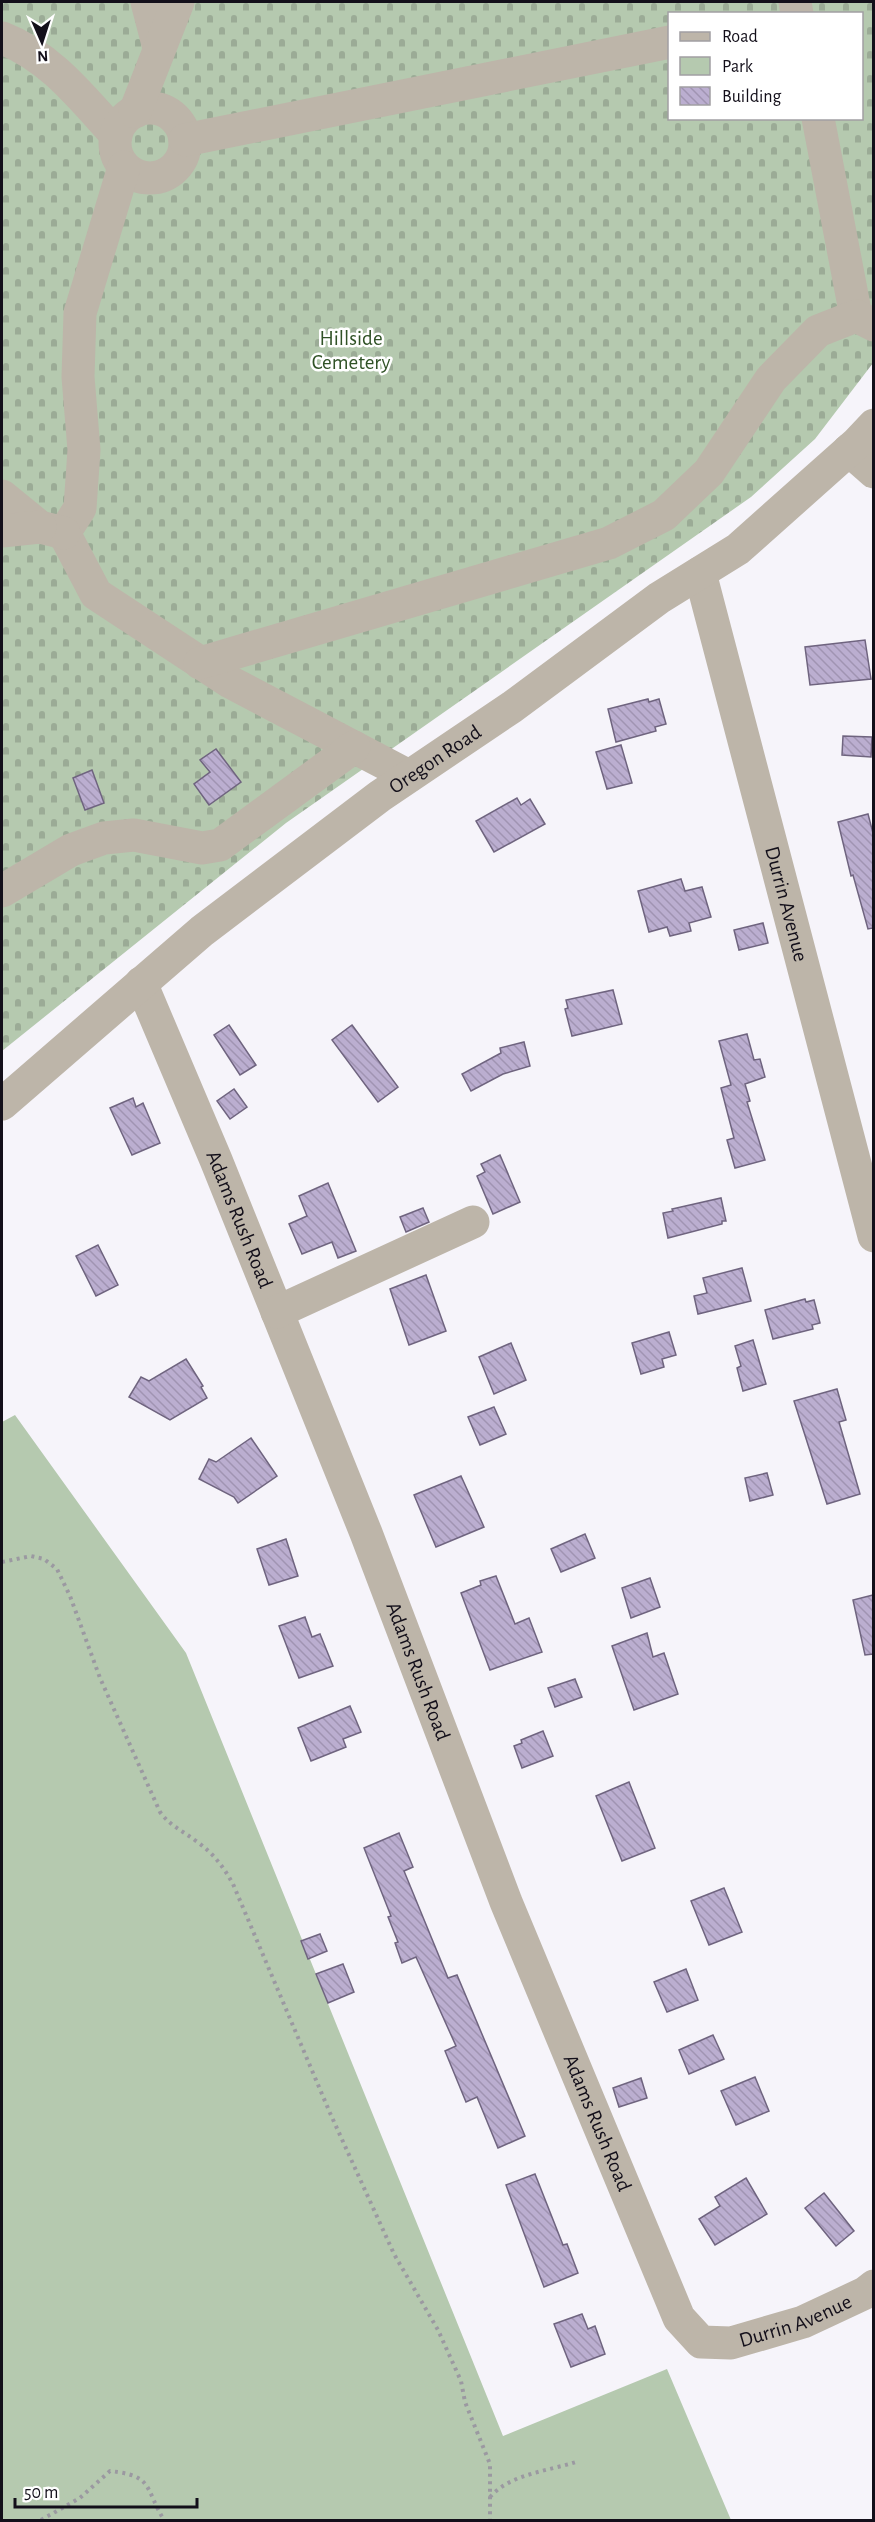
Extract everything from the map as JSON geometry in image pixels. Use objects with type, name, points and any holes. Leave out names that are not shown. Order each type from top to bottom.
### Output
[{"type":"street","points":[[147,2],[159,48]]},
{"type":"street","points":[[125,123],[145,108],[167,113],[182,129],[185,140],[180,161],[164,175],[143,177],[133,174],[124,167],[115,146],[125,123],[159,48],[178,2]]},
{"type":"street","points":[[2,38],[20,45],[125,123]]},
{"type":"street","points":[[185,140],[668,42]]},
{"type":"street","points":[[200,663],[609,543],[664,514],[709,472],[771,379],[818,332],[865,320],[818,120]]},
{"type":"street","points":[[2,531],[52,530],[80,508],[84,461],[78,377],[80,313],[124,167]]},
{"type":"street","name":"Oregon Road","points":[[2,1104],[202,931],[409,776],[512,707],[659,598],[738,549],[849,450],[873,425]]},
{"type":"street","points":[[849,450],[873,472]]},
{"type":"street","points":[[2,496],[52,530],[96,594],[230,682],[409,776]]},
{"type":"street","name":"Durrin Avenue","points":[[700,573],[873,1236]]},
{"type":"street","points":[[2,891],[71,850],[104,838],[134,835],[202,848],[220,845],[354,747]]},
{"type":"street","name":"Adams Rush Road","points":[[141,983],[366,1533],[506,1902],[679,2318],[701,2342],[715,2343]]},
{"type":"street","points":[[277,1312],[473,1222]]},
{"type":"street","name":"Durrin Avenue","points":[[715,2343],[731,2343],[803,2322],[864,2293],[873,2286]]},
{"type":"path","points":[[2,1562],[31,1556],[44,1559],[57,1569],[70,1596],[100,1678],[160,1812],[168,1823],[197,1842],[221,1862],[233,1884],[330,2112],[394,2254],[438,2330],[461,2381],[465,2402],[490,2464],[489,2520]]},
{"type":"path","points":[[490,2498],[499,2487],[510,2481],[576,2462]]},
{"type":"path","points":[[41,2520],[80,2498],[97,2480],[110,2471],[132,2473],[146,2483],[164,2520]]},
{"type":"green space","name":"Hillside Cemetery","points":[[2,2],[873,2],[873,363],[815,439],[751,497],[286,823],[2,1051]]},
{"type":"green space","points":[[15,1415],[186,1653],[503,2436],[667,2369],[731,2520],[2,2520],[2,1422]]},
{"type":"building","points":[[865,640],[871,679],[810,685],[805,647]]},
{"type":"building","points":[[648,699],[649,702],[659,699],[666,724],[655,727],[656,731],[616,742],[608,709]]},
{"type":"building","points":[[843,736],[872,737],[871,757],[842,755]]},
{"type":"building","points":[[621,745],[632,783],[607,789],[596,752]]},
{"type":"building","points":[[216,749],[241,782],[209,805],[194,784],[210,772],[200,760]]},
{"type":"building","points":[[92,770],[104,803],[85,810],[73,778]]},
{"type":"building","points":[[517,798],[521,805],[530,799],[545,824],[494,852],[476,821]]},
{"type":"building","points":[[868,814],[873,833],[873,928],[868,929],[853,875],[851,876],[838,822]]},
{"type":"building","points":[[681,879],[685,891],[702,887],[711,917],[689,923],[691,931],[670,936],[667,927],[649,932],[638,891]]},
{"type":"building","points":[[763,923],[768,943],[739,950],[734,930]]},
{"type":"building","points":[[613,990],[622,1024],[572,1036],[565,1009],[568,1008],[566,1000]]},
{"type":"building","points":[[229,1025],[256,1065],[240,1075],[214,1035]]},
{"type":"building","points":[[352,1025],[398,1087],[378,1102],[332,1040]]},
{"type":"building","points":[[747,1034],[754,1060],[760,1059],[765,1077],[745,1084],[750,1101],[747,1102],[765,1160],[735,1168],[727,1140],[734,1138],[721,1088],[731,1085],[719,1041]]},
{"type":"building","points":[[524,1042],[530,1066],[503,1074],[471,1091],[462,1074],[501,1053],[500,1048]]},
{"type":"building","points":[[234,1089],[247,1107],[230,1119],[217,1101]]},
{"type":"building","points":[[133,1098],[136,1107],[143,1103],[160,1143],[132,1155],[110,1108]]},
{"type":"building","points":[[500,1155],[520,1202],[493,1214],[477,1176],[485,1172],[481,1164]]},
{"type":"building","points":[[328,1183],[356,1251],[338,1258],[332,1242],[302,1254],[289,1224],[307,1216],[299,1196]]},
{"type":"building","points":[[721,1198],[726,1221],[668,1238],[663,1213]]},
{"type":"building","points":[[423,1208],[429,1222],[406,1232],[400,1217]]},
{"type":"building","points":[[98,1245],[118,1285],[96,1296],[76,1256]]},
{"type":"building","points":[[742,1268],[751,1301],[698,1314],[694,1296],[707,1293],[703,1278]]},
{"type":"building","points":[[426,1275],[446,1331],[409,1345],[390,1289]]},
{"type":"building","points":[[805,1299],[806,1302],[814,1300],[820,1323],[812,1325],[813,1329],[773,1339],[765,1310]]},
{"type":"building","points":[[669,1332],[676,1355],[662,1359],[664,1367],[641,1374],[632,1343]]},
{"type":"building","points":[[753,1340],[766,1384],[743,1391],[737,1368],[741,1366],[735,1346]]},
{"type":"building","points":[[511,1343],[526,1380],[494,1394],[479,1357]]},
{"type":"building","points":[[186,1359],[203,1386],[201,1387],[207,1398],[170,1420],[129,1397],[141,1377],[149,1381]]},
{"type":"building","points":[[837,1389],[846,1420],[839,1422],[860,1494],[827,1504],[794,1401]]},
{"type":"building","points":[[494,1407],[506,1434],[480,1445],[468,1417]]},
{"type":"building","points":[[251,1438],[277,1476],[238,1503],[234,1497],[199,1479],[209,1459],[216,1462]]},
{"type":"building","points":[[767,1473],[773,1495],[750,1501],[745,1478]]},
{"type":"building","points":[[461,1476],[484,1527],[436,1547],[414,1495]]},
{"type":"building","points":[[585,1534],[595,1558],[561,1572],[551,1549]]},
{"type":"building","points":[[286,1539],[298,1576],[269,1585],[257,1549]]},
{"type":"building","points":[[496,1576],[515,1624],[529,1618],[542,1652],[490,1670],[461,1593],[481,1585],[480,1581]]},
{"type":"building","points":[[650,1578],[660,1607],[631,1618],[622,1588]]},
{"type":"building","points":[[873,1595],[873,1654],[865,1655],[853,1600]]},
{"type":"building","points":[[305,1617],[312,1637],[320,1634],[333,1666],[299,1678],[279,1626]]},
{"type":"building","points":[[647,1633],[653,1657],[664,1653],[678,1694],[634,1710],[612,1646]]},
{"type":"building","points":[[575,1679],[582,1697],[555,1707],[548,1688]]},
{"type":"building","points":[[350,1706],[361,1732],[343,1739],[346,1747],[311,1761],[298,1728]]},
{"type":"building","points":[[543,1731],[553,1756],[522,1768],[514,1746],[522,1743],[521,1740]]},
{"type":"building","points":[[629,1782],[655,1848],[622,1861],[596,1796]]},
{"type":"building","points":[[399,1833],[413,1867],[404,1871],[448,1978],[457,1975],[525,2136],[498,2148],[477,2097],[466,2102],[445,2051],[456,2046],[416,1957],[402,1963],[395,1943],[398,1942],[388,1917],[391,1916],[364,1848]]},
{"type":"building","points":[[724,1888],[742,1932],[709,1945],[691,1901]]},
{"type":"building","points":[[320,1934],[327,1951],[308,1959],[301,1941]]},
{"type":"building","points":[[343,1964],[354,1992],[328,2003],[316,1974]]},
{"type":"building","points":[[686,1969],[698,2000],[667,2012],[654,1982]]},
{"type":"building","points":[[713,2035],[724,2059],[689,2074],[679,2050]]},
{"type":"building","points":[[755,2077],[769,2111],[736,2125],[721,2091]]},
{"type":"building","points":[[641,2078],[647,2098],[619,2107],[613,2088]]},
{"type":"building","points":[[535,2174],[563,2245],[567,2244],[578,2273],[544,2287],[506,2185]]},
{"type":"building","points":[[746,2178],[767,2214],[715,2245],[699,2219],[720,2206],[715,2197]]},
{"type":"building","points":[[824,2193],[854,2231],[836,2246],[805,2208]]},
{"type":"building","points":[[582,2314],[588,2329],[595,2326],[605,2354],[571,2367],[554,2324]]}]
